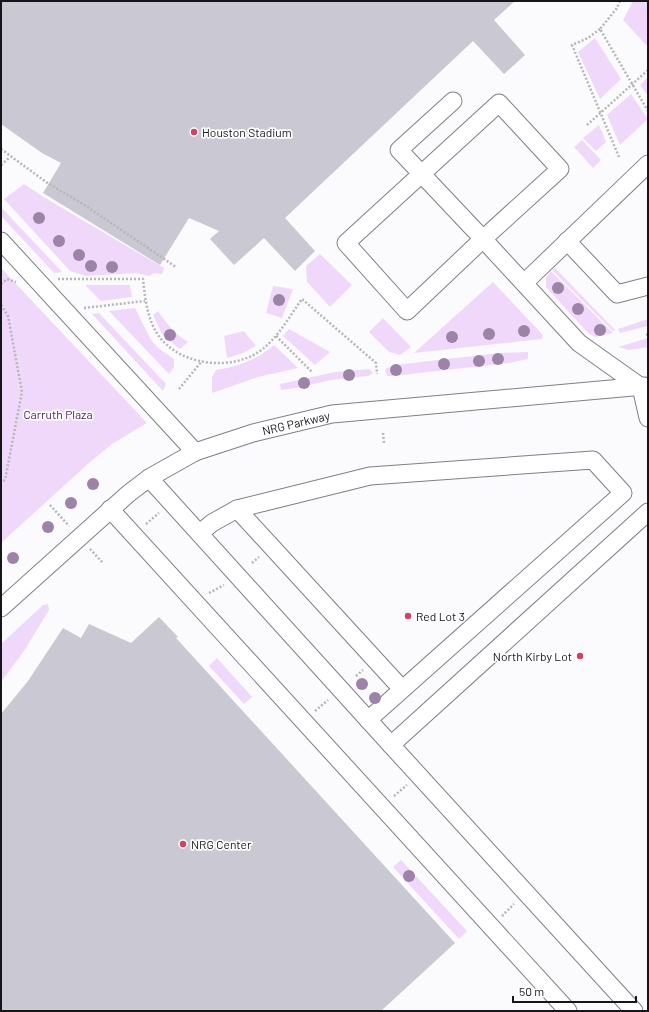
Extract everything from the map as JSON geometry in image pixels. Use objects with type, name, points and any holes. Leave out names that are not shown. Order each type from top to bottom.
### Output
[{"type":"lane","points":[[453,101],[399,150],[579,344],[644,386],[648,418]]},
{"type":"lane","points":[[499,103],[560,168],[483,239],[407,311],[346,243],[499,103]]},
{"type":"lane","points":[[524,283],[566,241],[648,164]]},
{"type":"lane","points":[[1,241],[26,280],[64,310],[195,452]]},
{"type":"lane","points":[[566,241],[617,294],[648,286]]},
{"type":"lane","name":"NRG Parkway","points":[[1,608],[110,509],[149,478],[195,452],[253,433],[332,414],[644,386]]},
{"type":"lane","points":[[200,533],[212,523],[237,509],[370,476],[593,460],[623,493],[368,720]]},
{"type":"lane","points":[[149,478],[634,1011]]},
{"type":"lane","points":[[110,509],[568,1011]]},
{"type":"lane","points":[[237,509],[402,689]]},
{"type":"lane","points":[[391,745],[648,512]]},
{"type":"path","points":[[619,157],[572,45],[588,38],[600,29],[617,8],[620,1]]},
{"type":"path","points":[[600,29],[648,111]]},
{"type":"path","points":[[587,125],[648,70]]},
{"type":"path","points":[[1,149],[10,157],[176,267]]},
{"type":"path","points":[[1,165],[10,157]]},
{"type":"path","points":[[1,284],[7,279],[143,279],[145,301],[157,333],[165,344],[179,353],[202,361],[225,364],[245,358],[259,351],[276,336],[302,299],[376,363],[377,374]]},
{"type":"path","points":[[64,310],[145,301]]},
{"type":"path","points":[[1,304],[8,316],[22,392],[5,480],[1,482]]},
{"type":"path","points":[[276,336],[312,372]]},
{"type":"path","points":[[179,390],[202,361]]},
{"type":"path","points":[[383,433],[384,443]]},
{"type":"path","points":[[50,506],[57,512]]},
{"type":"path","points":[[146,524],[160,511]]},
{"type":"path","points":[[98,557],[103,563]]},
{"type":"path","points":[[207,595],[227,584]]},
{"type":"path","points":[[313,713],[329,699]]},
{"type":"green space","points":[[633,1],[648,1],[648,44],[646,45],[623,20]]},
{"type":"green space","points":[[595,38],[621,79],[600,99],[578,52]]},
{"type":"green space","points":[[648,77],[648,96],[640,85]]},
{"type":"green space","points":[[631,94],[648,119],[620,145],[607,115]]},
{"type":"green space","points":[[599,125],[606,142],[596,151],[583,138]]},
{"type":"green space","points":[[582,140],[601,160],[593,168],[574,147]]},
{"type":"green space","points":[[24,184],[164,268],[162,274],[154,273],[149,276],[136,273],[86,276],[70,271],[4,199]]},
{"type":"green space","points":[[1,207],[62,272],[54,273],[1,216]]},
{"type":"green space","points":[[320,254],[352,285],[330,307],[307,282],[306,266]]},
{"type":"green space","name":"Carruth Plaza","points":[[1,268],[147,423],[112,444],[1,543]]},
{"type":"green space","points":[[555,268],[615,330],[613,331],[552,270]]},
{"type":"green space","points":[[551,271],[613,333],[595,337],[588,333],[546,287],[546,278]]},
{"type":"green space","points":[[493,282],[543,335],[542,339],[414,353]]},
{"type":"green space","points":[[85,285],[130,285],[132,297],[101,301]]},
{"type":"green space","points":[[273,286],[293,289],[282,318],[266,313]]},
{"type":"green space","points":[[135,308],[151,340],[158,348],[174,359],[174,367],[169,374],[109,311]]},
{"type":"green space","points":[[158,311],[171,328],[188,342],[180,349],[163,336],[153,315]]},
{"type":"green space","points":[[99,313],[166,384],[163,391],[92,314]]},
{"type":"green space","points":[[383,318],[411,347],[400,355],[389,352],[369,332]]},
{"type":"green space","points":[[648,319],[648,326],[620,333],[618,329]]},
{"type":"green space","points":[[289,329],[330,352],[315,365],[283,336]]},
{"type":"green space","points":[[244,331],[256,346],[243,353],[227,358],[224,336]]},
{"type":"green space","points":[[648,338],[648,347],[629,350],[618,347]]},
{"type":"green space","points":[[274,345],[298,368],[258,377],[212,393],[212,377],[216,370],[247,362],[261,355]]},
{"type":"green space","points":[[528,352],[528,359],[509,363],[393,376],[387,376],[385,369],[395,365],[499,353]]},
{"type":"green space","points":[[369,369],[373,373],[368,376],[331,380],[281,390],[280,384],[335,372]]},
{"type":"green space","points":[[48,604],[49,610],[24,651],[1,682],[1,644],[43,605]]},
{"type":"green space","points":[[217,658],[252,697],[244,704],[209,666]]},
{"type":"green space","points":[[401,860],[467,931],[459,939],[393,867]]},
{"type":"building","name":"Houston Stadium","points":[[1,1],[515,1],[494,20],[525,55],[504,74],[473,41],[285,218],[315,251],[295,271],[264,238],[234,265],[210,239],[219,231],[189,218],[160,265],[43,193],[61,163],[42,153],[1,124]]},
{"type":"building","name":"NRG Center","points":[[159,617],[178,637],[176,638],[455,943],[381,1011],[1,1011],[1,714],[28,681],[63,628],[81,638],[89,624],[131,643]]},
{"type":"place","name":"Houston Stadium","points":[[194,132]]},
{"type":"place","name":"Red Lot 3","points":[[408,616]]},
{"type":"place","name":"North Kirby Lot","points":[[580,656]]},
{"type":"place","name":"NRG Center","points":[[183,844]]}]
